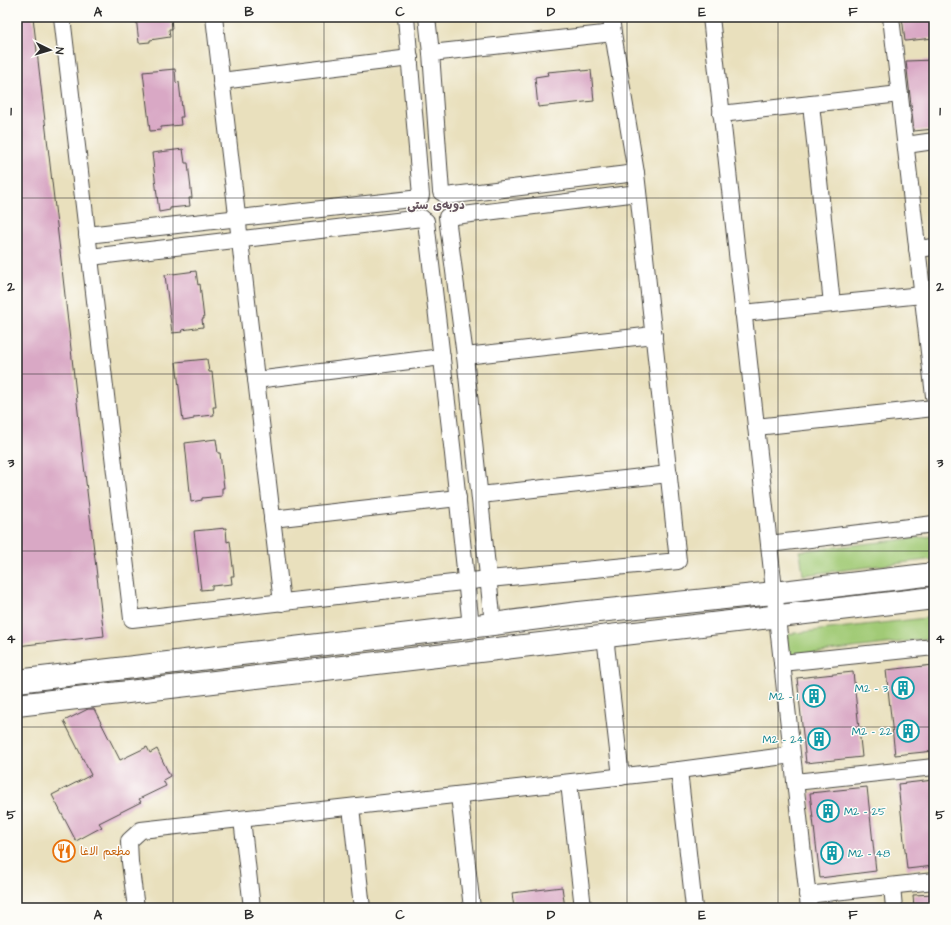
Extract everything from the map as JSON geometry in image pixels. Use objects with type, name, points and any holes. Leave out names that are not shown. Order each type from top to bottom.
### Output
[{"type":"street","points":[[62,17],[132,620],[489,579],[678,560],[636,173],[612,25],[431,54]]},
{"type":"street","points":[[214,17],[282,603]]},
{"type":"street","points":[[406,17],[421,197],[418,208],[419,214],[424,220],[430,223],[440,223],[447,217],[638,193]]},
{"type":"street","points":[[427,17],[443,194]]},
{"type":"street","points":[[711,17],[808,901],[892,886],[934,881]]},
{"type":"street","points":[[891,17],[934,396]]},
{"type":"street","points":[[221,81],[410,58]]},
{"type":"street","points":[[721,114],[900,94]]},
{"type":"street","points":[[811,104],[832,304]]},
{"type":"street","points":[[906,145],[934,141]]},
{"type":"street","points":[[443,194],[636,173]]},
{"type":"street","points":[[87,235],[421,197],[425,193],[433,190],[443,194],[449,199],[450,208],[447,217],[465,356],[493,624]]},
{"type":"street","points":[[90,257],[240,239],[424,220]]},
{"type":"street","points":[[424,220],[442,357],[471,626]]},
{"type":"street","points":[[917,249],[934,247]]},
{"type":"street","points":[[743,313],[922,295]]},
{"type":"street","points":[[465,356],[654,335]]},
{"type":"street","points":[[256,380],[442,357]]},
{"type":"street","points":[[756,427],[934,408]]},
{"type":"street","points":[[453,454],[475,451]]},
{"type":"street","points":[[480,495],[669,474]]},
{"type":"street","points":[[272,519],[458,498]]},
{"type":"street","points":[[769,544],[934,524]]},
{"type":"street","points":[[17,681],[579,613],[774,593],[934,574]]},
{"type":"street","points":[[17,704],[934,598]]},
{"type":"street","points":[[579,613],[583,638]]},
{"type":"street","points":[[605,636],[621,777]]},
{"type":"street","points":[[782,663],[934,647]]},
{"type":"street","points":[[136,908],[130,862],[130,841],[141,830],[621,777],[792,755]]},
{"type":"street","points":[[795,782],[934,767]]},
{"type":"street","points":[[680,770],[694,908]]},
{"type":"street","points":[[569,782],[583,908]]},
{"type":"street","points":[[459,795],[472,908]]},
{"type":"street","points":[[351,807],[362,908]]},
{"type":"street","points":[[242,819],[252,908]]},
{"type":"street","points":[[892,886],[894,908]]},
{"type":"green space","points":[[934,536],[934,559],[803,575],[800,551]]},
{"type":"green space","points":[[934,617],[934,638],[788,656],[786,634]]},
{"type":"building","points":[[17,17],[33,17],[104,636],[17,646]]},
{"type":"building","points":[[136,17],[171,17],[172,29],[169,29],[170,37],[139,43]]},
{"type":"building","points":[[902,17],[934,17],[934,38],[905,41]]},
{"type":"building","points":[[934,60],[934,129],[914,131],[906,61]]},
{"type":"building","points":[[175,69],[176,83],[179,82],[183,117],[180,117],[181,125],[161,127],[161,130],[150,131],[143,72]]},
{"type":"building","points":[[581,69],[582,71],[591,70],[594,101],[538,107],[535,77],[548,75],[547,72]]},
{"type":"building","points":[[183,149],[185,163],[188,163],[192,198],[189,198],[190,206],[170,208],[170,210],[159,212],[152,153]]},
{"type":"building","points":[[196,271],[198,285],[200,284],[204,319],[202,319],[203,327],[172,333],[165,275]]},
{"type":"building","points":[[207,359],[209,372],[212,372],[216,407],[213,407],[214,415],[194,417],[194,419],[183,421],[176,362]]},
{"type":"building","points":[[216,439],[218,453],[220,453],[224,488],[222,488],[222,496],[202,498],[202,500],[191,502],[185,443]]},
{"type":"building","points":[[226,528],[227,542],[230,541],[234,576],[231,576],[232,584],[212,586],[212,589],[201,590],[194,531]]},
{"type":"building","points":[[934,665],[934,751],[895,755],[886,670]]},
{"type":"building","points":[[853,672],[862,757],[806,763],[797,678]]},
{"type":"building","points":[[88,709],[94,709],[120,760],[147,747],[150,753],[157,749],[170,776],[163,780],[166,786],[139,799],[141,802],[99,823],[102,827],[76,841],[52,795],[91,775],[64,721]]},
{"type":"building","points":[[934,780],[934,866],[907,869],[898,784]]},
{"type":"building","points":[[867,787],[876,871],[820,878],[810,793]]},
{"type":"building","points":[[562,887],[565,908],[514,908],[512,893]]},
{"type":"building","points":[[934,894],[934,908],[914,908],[913,895]]},
{"type":"place","name":"M2 - 3","points":[[903,688]]},
{"type":"place","name":"M2 - 1","points":[[814,696]]},
{"type":"place","name":"M2 - 22","points":[[908,731]]},
{"type":"place","name":"M2 - 24","points":[[819,739]]},
{"type":"place","name":"M2 - 25","points":[[828,811]]},
{"type":"place","name":"مطعم الاغا","points":[[64,851]]},
{"type":"place","name":"M2 - 48","points":[[832,853]]},
{"type":"district","name":"دوبه‌ی ستی","points":[[436,205]]}]
